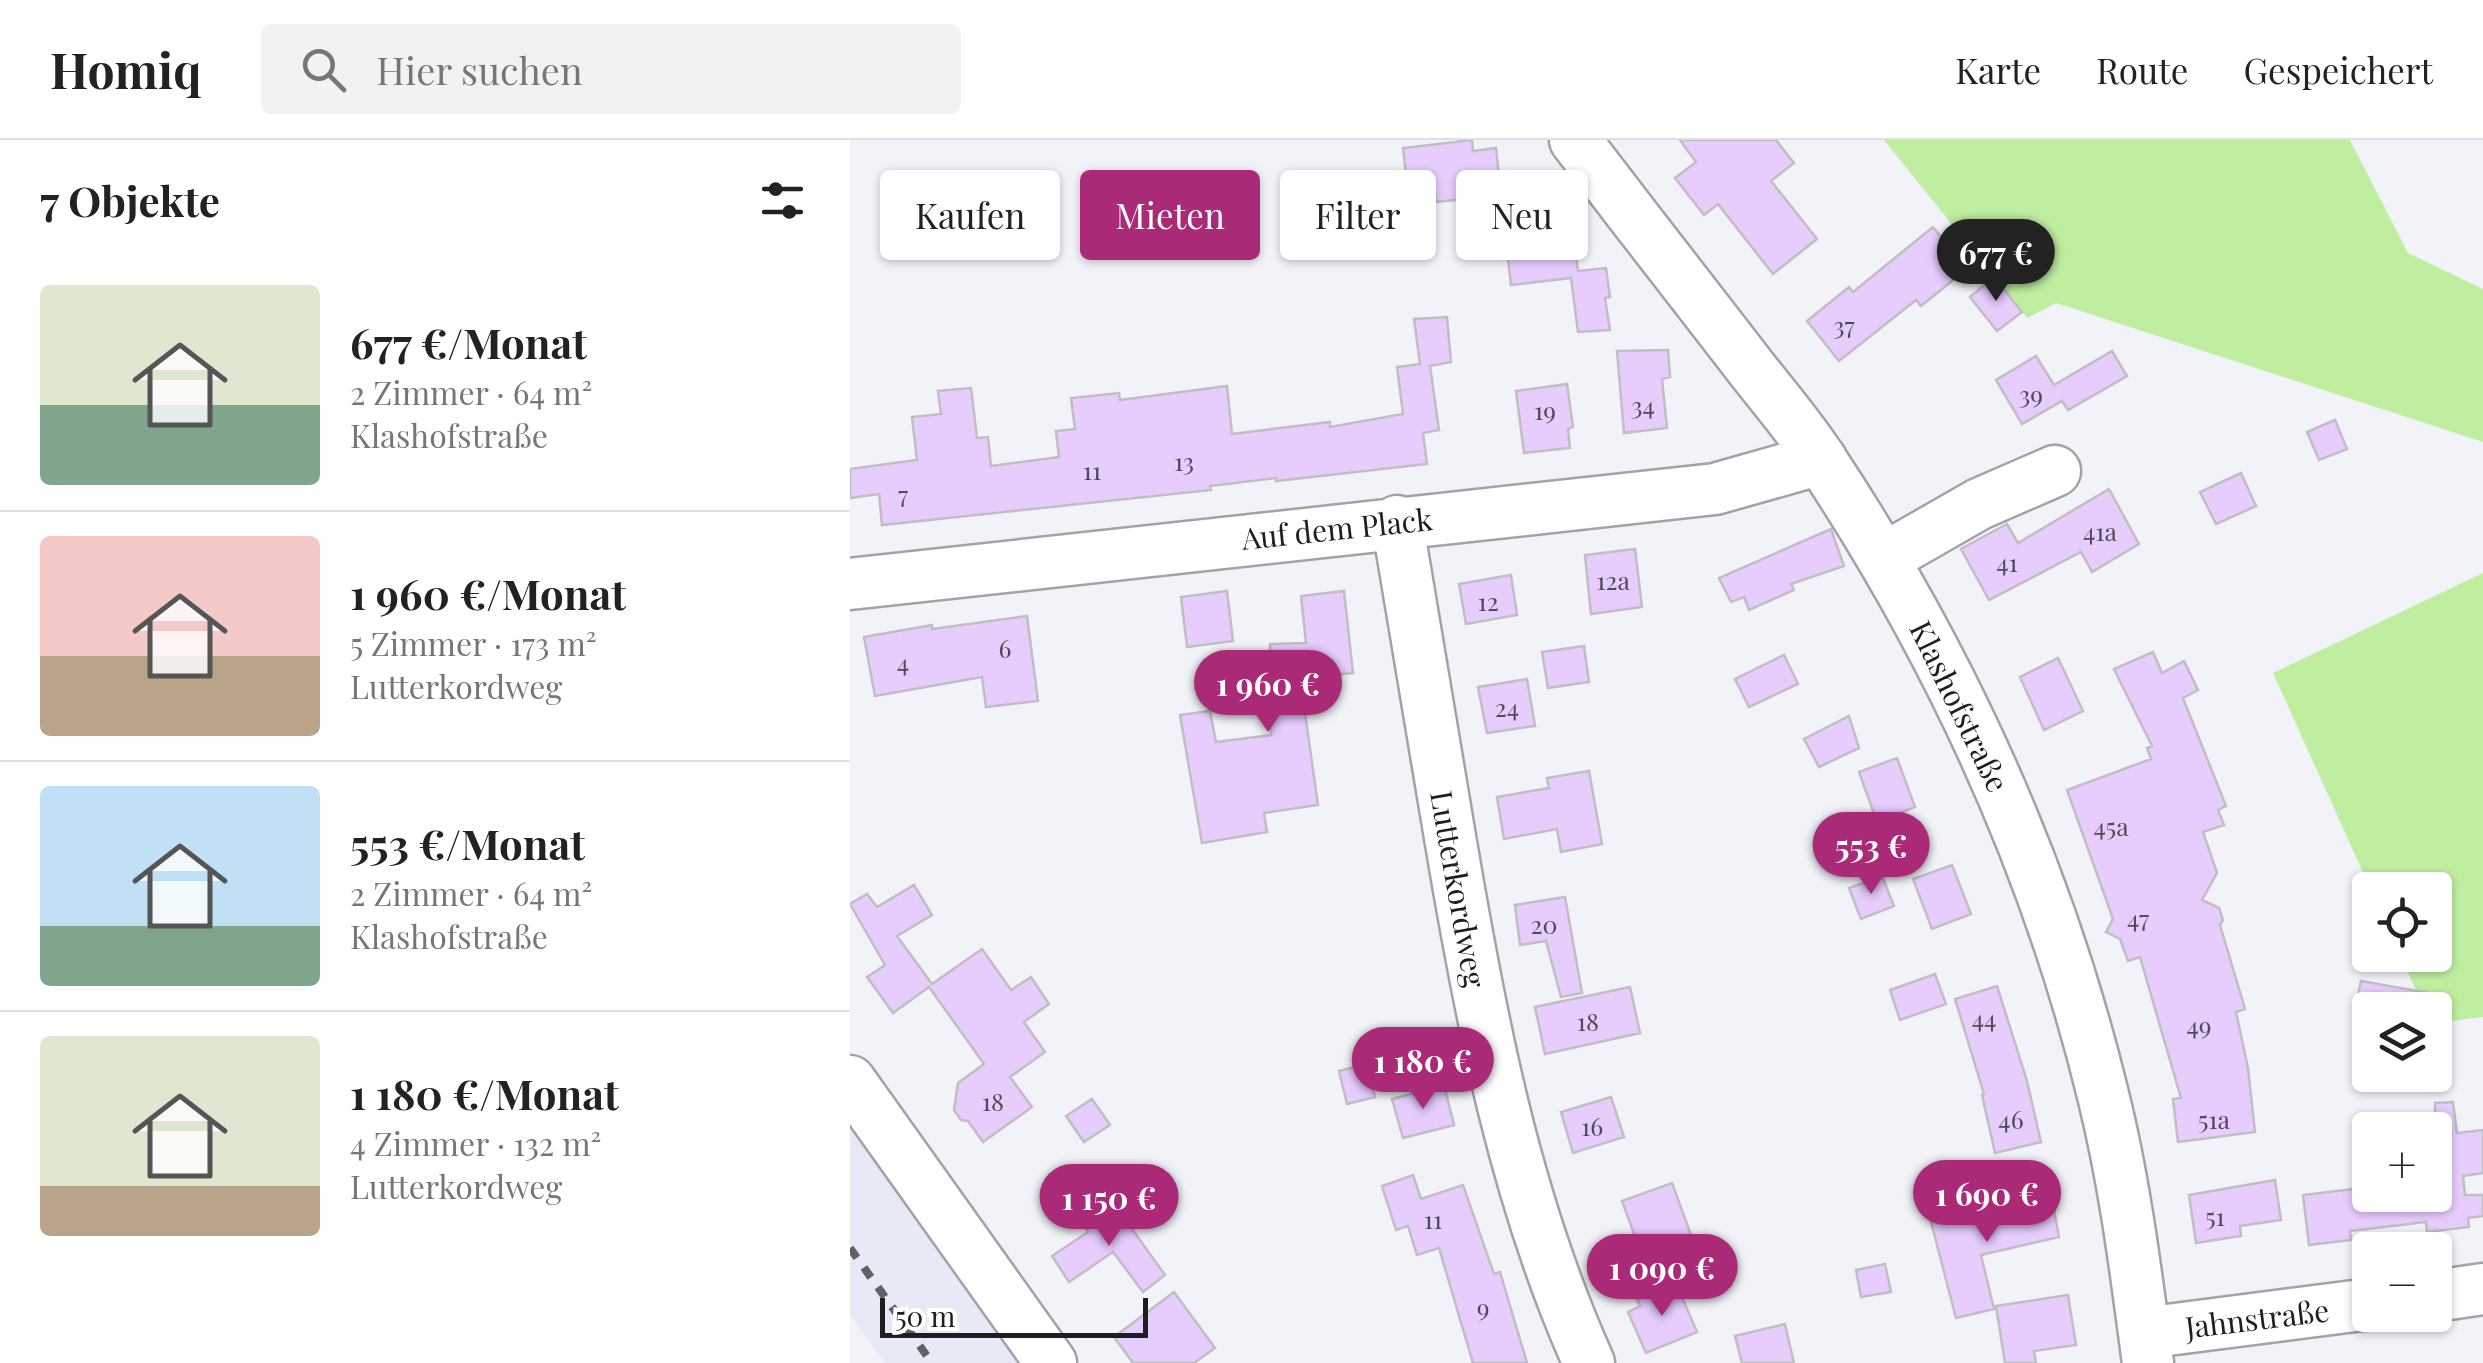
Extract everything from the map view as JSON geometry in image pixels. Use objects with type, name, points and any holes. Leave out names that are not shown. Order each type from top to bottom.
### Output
[{"type":"street","name":"Klashofstraße","points":[[1574,140],[1821,460],[1883,559],[1958,696],[2039,883],[2076,994],[2104,1096],[2146,1348]]},
{"type":"street","name":"Auf dem Plack","points":[[850,584],[1715,488],[1821,460]]},
{"type":"street","points":[[1883,559],[1979,504],[2055,471]]},
{"type":"street","name":"Lutterkordweg","points":[[1397,521],[1476,988],[1500,1100],[1566,1312],[1589,1363]]},
{"type":"street","points":[[850,1081],[1051,1363]]},
{"type":"street","points":[[2452,1294],[2483,1290]]},
{"type":"street","name":"Jahnstraße","points":[[2146,1348],[2352,1308]]},
{"type":"shaded area","points":[[850,1118],[1026,1363],[885,1363],[850,1315]]},
{"type":"green space","points":[[1884,140],[2350,140],[2408,253],[2483,289],[2483,442],[2056,303],[2027,318]]},
{"type":"green space","points":[[2483,573],[2483,1017],[2452,1021],[2452,992],[2417,992],[2408,972],[2452,972],[2452,872],[2363,872],[2273,673]]},
{"type":"building","points":[[1472,140],[1473,151],[1496,148],[1498,170],[1456,170],[1456,200],[1436,202],[1436,170],[1405,170],[1403,148]]},
{"type":"building","points":[[1680,140],[1776,140],[1794,163],[1771,181],[1817,239],[1773,274],[1718,204],[1704,215],[1675,178],[1696,162]]},
{"type":"building","points":[[1933,227],[1967,269],[1921,306],[1916,300],[1839,361],[1807,321],[1849,287],[1853,292]]},
{"type":"building","points":[[1508,260],[1577,260],[1578,271],[1606,268],[1610,330],[1578,332],[1571,278],[1511,285]]},
{"type":"building","points":[[1994,277],[2022,312],[1997,331],[1970,297]]},
{"type":"building","points":[[1447,317],[1451,362],[1430,366],[1439,430],[1423,433],[1427,464],[882,525],[879,494],[850,498],[850,469],[917,460],[912,417],[941,414],[938,391],[971,388],[977,438],[988,437],[991,466],[1059,457],[1056,431],[1075,429],[1071,398],[1119,393],[1120,400],[1227,386],[1232,434],[1330,422],[1330,427],[1403,414],[1397,367],[1420,364],[1414,319]]},
{"type":"building","points":[[1668,350],[1670,377],[1662,379],[1667,428],[1624,433],[1617,351]]},
{"type":"building","points":[[2112,351],[2127,376],[2068,410],[2062,401],[2022,424],[1996,380],[2036,356],[2054,385]]},
{"type":"building","points":[[1567,384],[1573,427],[1568,429],[1570,448],[1524,453],[1516,391]]},
{"type":"building","points":[[2335,420],[2347,449],[2319,460],[2307,432]]},
{"type":"building","points":[[2241,473],[2256,506],[2216,524],[2200,492]]},
{"type":"building","points":[[2109,489],[2139,544],[2092,572],[2081,552],[1989,600],[1961,549],[2007,524],[2018,543]]},
{"type":"building","points":[[1831,529],[1844,566],[1791,584],[1794,590],[1749,610],[1744,597],[1731,602],[1719,578]]},
{"type":"building","points":[[1635,549],[1642,607],[1591,614],[1585,555]]},
{"type":"building","points":[[1511,575],[1517,615],[1466,624],[1459,584]]},
{"type":"building","points":[[1227,591],[1233,641],[1187,647],[1181,597]]},
{"type":"building","points":[[1344,591],[1353,673],[1300,678],[1318,805],[1264,813],[1267,832],[1202,843],[1180,715],[1210,711],[1216,742],[1271,735],[1270,644],[1306,643],[1301,596]]},
{"type":"building","points":[[1027,616],[1038,701],[986,707],[982,677],[875,696],[864,637],[932,625],[932,629]]},
{"type":"building","points":[[1584,646],[1589,682],[1548,688],[1542,652]]},
{"type":"building","points":[[2153,652],[2162,673],[2184,661],[2198,690],[2183,698],[2226,806],[2218,810],[2224,825],[2203,832],[2217,873],[2202,900],[2219,908],[2223,920],[2220,925],[2245,1009],[2236,1012],[2248,1068],[2255,1132],[2178,1142],[2173,1099],[2181,1098],[2140,957],[2128,961],[2120,939],[2106,932],[2113,919],[2067,790],[2151,759],[2147,748],[2152,746],[2114,669]]},
{"type":"building","points":[[1784,655],[1798,684],[1749,707],[1735,679]]},
{"type":"building","points":[[2058,658],[2083,711],[2044,730],[2020,677]]},
{"type":"building","points":[[1527,679],[1535,726],[1487,733],[1478,687]]},
{"type":"building","points":[[1849,716],[1859,748],[1819,767],[1804,739]]},
{"type":"building","points":[[1897,758],[1915,807],[1877,822],[1859,772]]},
{"type":"building","points":[[1589,771],[1602,844],[1561,852],[1557,829],[1504,839],[1497,797],[1549,788],[1547,778]]},
{"type":"building","points":[[1952,865],[1971,914],[1932,929],[1913,879]]},
{"type":"building","points":[[1882,876],[1894,906],[1861,919],[1849,888]]},
{"type":"building","points":[[914,885],[932,915],[897,936],[932,984],[982,949],[1011,990],[1031,977],[1049,1004],[1024,1022],[1045,1052],[1010,1077],[1032,1107],[983,1142],[954,1110],[958,1083],[984,1064],[929,987],[893,1013],[867,977],[885,965],[850,904],[867,894],[877,907]]},
{"type":"building","points":[[1565,897],[1582,993],[1561,997],[1546,941],[1520,945],[1515,905]]},
{"type":"building","points":[[1935,974],[1946,1004],[1900,1020],[1890,990]]},
{"type":"building","points":[[2361,981],[2423,992],[2359,992]]},
{"type":"building","points":[[1997,986],[2027,1081],[2041,1142],[1995,1153],[1984,1094],[1955,999]]},
{"type":"building","points":[[1630,987],[1640,1033],[1545,1054],[1535,1007]]},
{"type":"building","points":[[1367,1064],[1375,1097],[1347,1104],[1339,1071]]},
{"type":"building","points":[[1444,1085],[1454,1125],[1403,1138],[1392,1099]]},
{"type":"building","points":[[1611,1097],[1624,1137],[1573,1153],[1561,1112]]},
{"type":"building","points":[[1092,1099],[1110,1125],[1084,1142],[1066,1116]]},
{"type":"building","points":[[2453,1102],[2457,1133],[2483,1130],[2483,1173],[2463,1176],[2465,1195],[2483,1195],[2483,1216],[2468,1218],[2469,1227],[2427,1232],[2426,1222],[2350,1231],[2351,1240],[2309,1245],[2303,1195],[2352,1189],[2352,1212],[2452,1212],[2452,1112],[2435,1112],[2435,1103]]},
{"type":"building","points":[[1413,1175],[1421,1199],[1463,1185],[1494,1274],[1500,1272],[1527,1363],[1473,1363],[1439,1248],[1417,1255],[1408,1226],[1396,1230],[1382,1186]]},
{"type":"building","points":[[2275,1180],[2281,1220],[2240,1226],[2241,1236],[2196,1243],[2189,1195]]},
{"type":"building","points":[[1672,1183],[1691,1235],[1641,1253],[1622,1201]]},
{"type":"building","points":[[2051,1194],[2059,1237],[1981,1255],[1994,1309],[1956,1318],[1930,1218]]},
{"type":"building","points":[[1112,1201],[1165,1275],[1143,1292],[1113,1252],[1069,1282],[1052,1256],[1088,1232],[1082,1223]]},
{"type":"building","points":[[1885,1264],[1891,1292],[1861,1297],[1856,1270]]},
{"type":"building","points":[[1676,1283],[1697,1332],[1646,1353],[1628,1312],[1640,1306],[1637,1300]]},
{"type":"building","points":[[1174,1292],[1215,1348],[1194,1363],[1133,1363],[1114,1337]]},
{"type":"building","points":[[2068,1295],[2076,1345],[2034,1351],[2036,1363],[2005,1363],[1996,1306]]},
{"type":"building","points":[[1785,1324],[1794,1363],[1742,1363],[1735,1336]]},
{"type":"railway","points":[[850,1248],[932,1363]]}]
